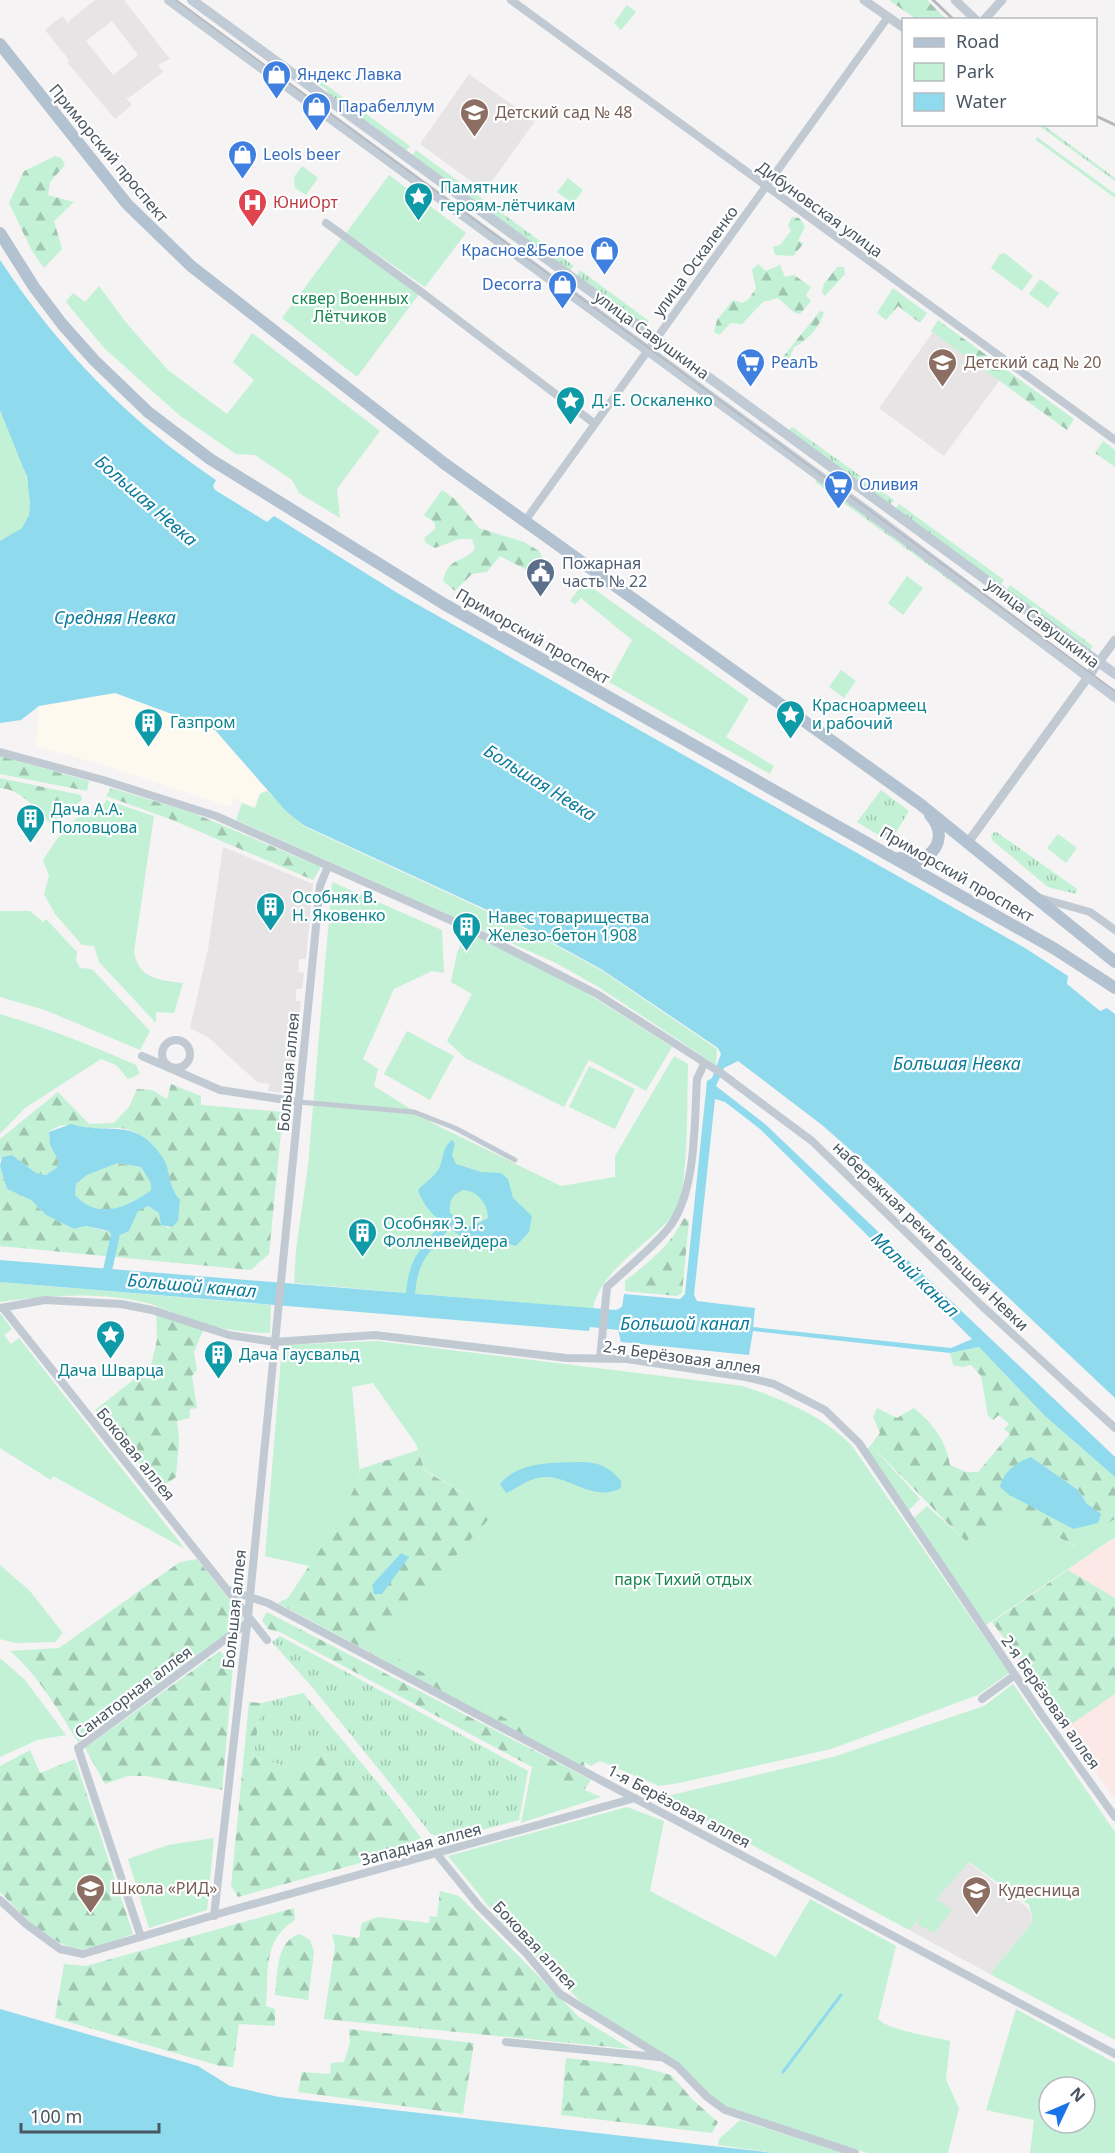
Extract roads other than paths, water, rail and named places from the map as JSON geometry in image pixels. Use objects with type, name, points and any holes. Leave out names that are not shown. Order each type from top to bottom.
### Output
[{"type":"main road","name":"улица Савушкина","points":[[169,0],[648,350],[1115,697]]},
{"type":"main road","name":"улица Савушкина","points":[[192,0],[1115,674]]},
{"type":"main road","name":"Приморский проспект","points":[[0,44],[95,165],[161,239],[191,266],[399,429],[920,804],[969,841],[1115,962]]},
{"type":"main road","name":"Приморский проспект","points":[[0,233],[34,287],[62,324],[94,360],[148,412],[210,459],[444,604],[1055,949],[1115,988]]},
{"type":"main road","points":[[895,858],[921,860],[929,856],[939,842],[939,829],[920,804]]},
{"type":"street","name":"Дибуновская улица","points":[[511,0],[1115,440]]},
{"type":"street","points":[[864,0],[902,27]]},
{"type":"street","points":[[956,0],[974,18]]},
{"type":"street","points":[[986,18],[1002,0]]},
{"type":"street","name":"улица Оскаленко","points":[[525,521],[888,17]]},
{"type":"street","points":[[326,223],[595,424]]},
{"type":"street","points":[[969,841],[1115,640]]},
{"type":"street","name":"набережная реки Большой Невки","points":[[0,752],[103,780],[216,816],[466,927],[597,994],[718,1071],[812,1142],[981,1305],[1115,1428]]},
{"type":"street","name":"Большая аллея","points":[[214,1916],[250,1596],[320,886],[328,866]]},
{"type":"street","name":"Приморский проспект","points":[[1039,898],[1090,912],[1115,930]]},
{"type":"street","points":[[171,1067],[165,1062],[163,1050],[170,1041],[178,1040],[186,1043],[191,1052],[184,1070]]},
{"type":"street","points":[[142,1056],[184,1070],[220,1090],[300,1102],[414,1112],[455,1128],[515,1160]]},
{"type":"street","points":[[600,1359],[607,1287],[668,1228],[683,1202],[688,1182],[697,1079],[704,1064]]},
{"type":"street","name":"2-я Берёзовая аллея","points":[[1,1308],[45,1300],[121,1304],[152,1310],[229,1335],[274,1341],[375,1335],[566,1358],[627,1359],[774,1384],[825,1410],[859,1443],[1015,1675],[1115,1817]]},
{"type":"street","name":"Боковая аллея","points":[[1,1308],[228,1590],[247,1620],[256,1626],[267,1640]]},
{"type":"street","name":"1-я Берёзовая аллея","points":[[228,1590],[268,1603],[1115,2054]]},
{"type":"street","name":"Санаторная аллея","points":[[141,1937],[78,1748],[247,1620]]},
{"type":"street","points":[[982,1699],[1015,1675]]},
{"type":"street","name":"Западная аллея","points":[[0,1900],[26,1924],[60,1949],[83,1954],[635,1798]]},
{"type":"street","name":"Боковая аллея","points":[[436,1853],[479,1906],[526,1953],[560,1994],[685,2073],[707,2097],[725,2110],[855,2153]]},
{"type":"street","points":[[506,2042],[659,2057]]},
{"type":"water","name":"Большая Невка","points":[[0,260],[46,324],[97,381],[153,433],[216,480],[213,486],[215,490],[267,522],[274,516],[399,594],[1025,948],[1068,976],[1067,984],[1100,1011],[1107,1008],[1115,1014],[1115,1398],[872,1169],[822,1125],[738,1061],[724,1068],[716,1086],[765,1124],[1115,1457],[1115,1477],[1045,1416],[979,1347],[950,1353],[753,1331],[749,1355],[621,1342],[618,1330],[590,1327],[589,1331],[0,1282],[0,1260],[616,1310],[622,1307],[624,1294],[680,1299],[685,1294],[707,1081],[712,1078],[721,1054],[718,1048],[601,969],[524,927],[303,825],[285,810],[215,730],[115,693],[39,706],[21,720],[0,723],[0,541],[22,528],[29,515],[30,503],[27,477],[0,410]],"holes":[[[715,1099],[725,1102],[760,1129],[972,1339],[951,1348],[753,1327],[755,1308],[697,1301],[694,1295]]]},
{"type":"water","points":[[71,1124],[121,1129],[142,1136],[153,1145],[166,1163],[173,1190],[180,1200],[178,1221],[172,1227],[161,1225],[159,1213],[148,1206],[138,1211],[129,1231],[113,1238],[109,1231],[86,1226],[74,1229],[46,1215],[31,1200],[7,1189],[0,1166],[2,1157],[12,1155],[36,1173],[46,1175],[56,1168],[59,1162],[50,1145],[49,1132]],"holes":[[[118,1163],[141,1167],[151,1183],[151,1190],[132,1202],[113,1209],[103,1209],[84,1203],[75,1195],[76,1184],[87,1175]]]},
{"type":"water","points":[[452,1140],[455,1143],[452,1155],[456,1164],[481,1172],[501,1173],[508,1179],[513,1198],[532,1216],[529,1232],[516,1246],[498,1241],[478,1248],[443,1224],[428,1209],[418,1190],[438,1170],[448,1144]],"holes":[[[463,1190],[481,1199],[488,1213],[488,1218],[471,1227],[450,1213],[450,1205],[454,1196]]]},
{"type":"water","points":[[1031,1457],[1078,1490],[1087,1504],[1101,1514],[1098,1523],[1073,1529],[1008,1494],[1000,1487],[1011,1468]]},
{"type":"water","points":[[547,1463],[597,1464],[607,1468],[621,1481],[621,1488],[611,1492],[591,1491],[563,1480],[539,1477],[506,1493],[500,1484],[508,1476],[526,1467]]},
{"type":"water","points":[[401,1553],[409,1557],[382,1594],[374,1594],[372,1585]]},
{"type":"water","points":[[0,2009],[198,2066],[230,2086],[279,2097],[774,2153],[0,2153]]},
{"type":"waterway","points":[[410,1303],[412,1279],[418,1261],[445,1227]]},
{"type":"waterway","points":[[106,1277],[115,1237]]},
{"type":"waterway","points":[[783,2072],[841,1995]]},
{"type":"tram line","points":[[176,0],[1115,691]]},
{"type":"railway","points":[[933,0],[952,18]]},
{"type":"railway","points":[[1097,116],[1115,125]]},
{"type":"place","name":"Яндекс Лавка","points":[[276,100]]},
{"type":"place","name":"Парабеллум","points":[[317,132]]},
{"type":"place","name":"Детский сад № 48","points":[[474,138]]},
{"type":"place","name":"Leols beer","points":[[242,180]]},
{"type":"place","name":"Памятник героям-лётчикам","points":[[419,222]]},
{"type":"place","name":"ЮниОрт","points":[[252,228]]},
{"type":"place","name":"Красное&Белое","points":[[605,276]]},
{"type":"place","name":"Decorra","points":[[563,310]]},
{"type":"place","name":"РеалЪ","points":[[750,388]]},
{"type":"place","name":"Детский сад № 20","points":[[943,388]]},
{"type":"place","name":"Д. Е. Оскаленко","points":[[571,426]]},
{"type":"place","name":"Оливия","points":[[838,510]]},
{"type":"place","name":"Пожарная часть № 22","points":[[541,598]]},
{"type":"place","name":"Красноармеец и рабочий","points":[[791,740]]},
{"type":"place","name":"Газпром","points":[[149,748]]},
{"type":"place","name":"Дача А.А. Половцова","points":[[30,844]]},
{"type":"place","name":"Особняк В. Н. Яковенко","points":[[271,932]]},
{"type":"place","name":"Навес товарищества Железо-бетон 1908","points":[[467,952]]},
{"type":"place","name":"Особняк Э. Г. Фолленвейдера","points":[[362,1258]]},
{"type":"place","name":"Дача Шварца","points":[[111,1360]]},
{"type":"place","name":"Дача Гаусвальд","points":[[218,1380]]},
{"type":"place","name":"Школа «РИД»","points":[[90,1914]]},
{"type":"place","name":"Кудесница","points":[[977,1916]]},
{"type":"park label","name":"сквер Военных Лётчиков","points":[[350,307]]},
{"type":"park label","name":"парк Тихий отдых","points":[[683,1579]]},
{"type":"water label","name":"Средняя Невка","points":[[115,618]]},
{"type":"water label","name":"Малый канал","points":[[915,1275]]},
{"type":"water label","name":"Большой канал","points":[[192,1286]]},
{"type":"water label","name":"Большой канал","points":[[685,1324]]}]
